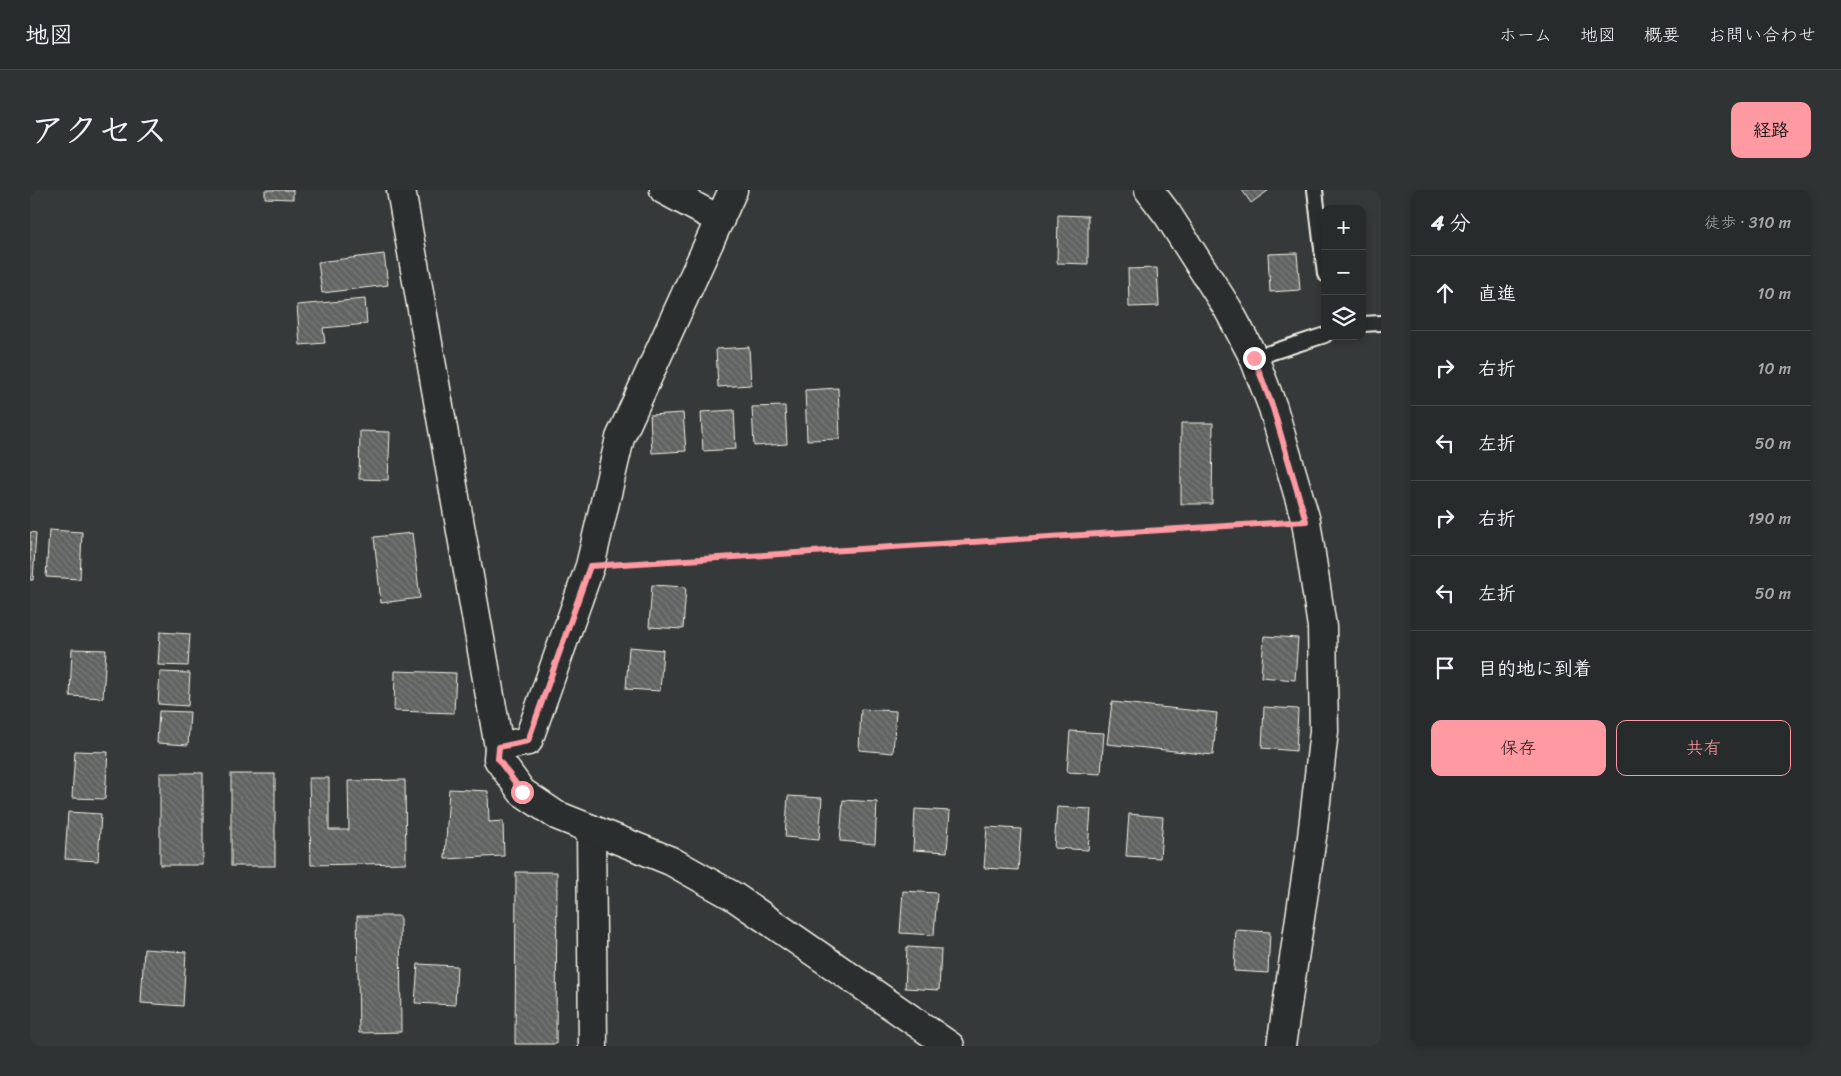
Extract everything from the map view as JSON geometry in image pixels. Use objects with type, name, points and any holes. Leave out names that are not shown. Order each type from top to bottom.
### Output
[{"type":"street","points":[[400,190],[499,747],[498,759],[522,792],[556,815],[672,861],[733,896],[950,1046]]},
{"type":"street","points":[[664,190],[720,220]]},
{"type":"street","points":[[499,747],[528,741],[590,566],[620,438],[733,190]]},
{"type":"street","points":[[1149,190],[1168,215],[1228,309],[1254,358],[1273,408],[1306,521],[1322,627],[1324,731],[1312,837],[1281,1046]]},
{"type":"street","points":[[591,829],[593,1046]]},
{"type":"lane","points":[[1315,190],[1322,250]]},
{"type":"lane","points":[[1366,324],[1381,323]]},
{"type":"lane","points":[[1254,358],[1321,335]]},
{"type":"path","points":[[590,566],[1306,521]]},
{"type":"building","points":[[265,190],[293,190],[293,199],[265,198]]},
{"type":"building","points":[[1242,190],[1269,190],[1251,203]]},
{"type":"building","points":[[1058,215],[1088,216],[1088,264],[1057,263]]},
{"type":"building","points":[[1297,253],[1300,290],[1270,292],[1268,254]]},
{"type":"building","points":[[384,254],[388,285],[322,293],[318,262]]},
{"type":"building","points":[[1157,268],[1159,306],[1129,307],[1128,269]]},
{"type":"building","points":[[365,299],[367,324],[323,328],[325,343],[300,345],[297,305]]},
{"type":"building","points":[[749,347],[751,385],[718,387],[716,349]]},
{"type":"building","points":[[838,388],[840,439],[807,440],[805,390]]},
{"type":"building","points":[[785,406],[787,444],[754,446],[752,407]]},
{"type":"building","points":[[734,410],[736,449],[703,451],[701,412]]},
{"type":"building","points":[[683,413],[686,451],[652,453],[650,415]]},
{"type":"building","points":[[1181,423],[1213,423],[1212,504],[1181,504]]},
{"type":"building","points":[[360,431],[390,432],[388,480],[359,479]]},
{"type":"building","points":[[49,530],[82,532],[80,579],[46,577]]},
{"type":"building","points":[[30,532],[36,533],[33,580],[30,580]]},
{"type":"building","points":[[412,533],[420,598],[381,603],[374,537]]},
{"type":"building","points":[[652,585],[686,587],[683,629],[649,627]]},
{"type":"building","points":[[160,632],[190,634],[188,666],[158,665]]},
{"type":"building","points":[[1264,636],[1298,638],[1295,680],[1261,677]]},
{"type":"building","points":[[629,647],[663,650],[660,691],[626,689]]},
{"type":"building","points":[[72,649],[106,650],[103,698],[70,696]]},
{"type":"building","points":[[395,671],[456,673],[454,713],[394,711]]},
{"type":"building","points":[[160,672],[190,673],[188,706],[158,704]]},
{"type":"building","points":[[1112,702],[1217,713],[1213,755],[1107,744]]},
{"type":"building","points":[[1264,707],[1298,709],[1296,751],[1262,748]]},
{"type":"building","points":[[861,709],[896,711],[893,753],[859,750]]},
{"type":"building","points":[[159,711],[190,712],[188,745],[157,743]]},
{"type":"building","points":[[1070,731],[1104,733],[1101,774],[1067,772]]},
{"type":"building","points":[[75,751],[108,752],[105,799],[72,798]]},
{"type":"building","points":[[160,773],[203,773],[203,865],[160,865]]},
{"type":"building","points":[[231,774],[275,774],[275,866],[231,866]]},
{"type":"building","points":[[309,778],[329,778],[329,830],[349,830],[348,781],[405,780],[406,863],[311,865]]},
{"type":"building","points":[[449,789],[488,791],[489,822],[503,821],[504,856],[445,859]]},
{"type":"building","points":[[788,796],[822,798],[819,840],[785,837]]},
{"type":"building","points":[[843,800],[877,802],[875,844],[840,841]]},
{"type":"building","points":[[1057,807],[1091,809],[1088,850],[1054,848]]},
{"type":"building","points":[[915,809],[950,811],[947,852],[913,850]]},
{"type":"building","points":[[68,812],[101,814],[98,861],[65,859]]},
{"type":"building","points":[[1129,814],[1163,817],[1160,858],[1126,856]]},
{"type":"building","points":[[987,827],[1021,829],[1018,870],[984,868]]},
{"type":"building","points":[[516,872],[557,872],[556,1044],[515,1044]]},
{"type":"building","points":[[903,891],[937,893],[934,935],[900,933]]},
{"type":"building","points":[[357,916],[400,916],[401,1032],[359,1033]]},
{"type":"building","points":[[1236,930],[1270,932],[1268,973],[1234,971]]},
{"type":"building","points":[[907,947],[941,949],[939,990],[905,988]]},
{"type":"building","points":[[144,949],[186,952],[183,1006],[141,1003]]},
{"type":"building","points":[[418,964],[457,966],[455,1005],[415,1003]]},
{"type":"route","points":[[522,792],[498,759],[499,747],[528,741],[590,566],[1306,521],[1273,408],[1254,358]]}]
